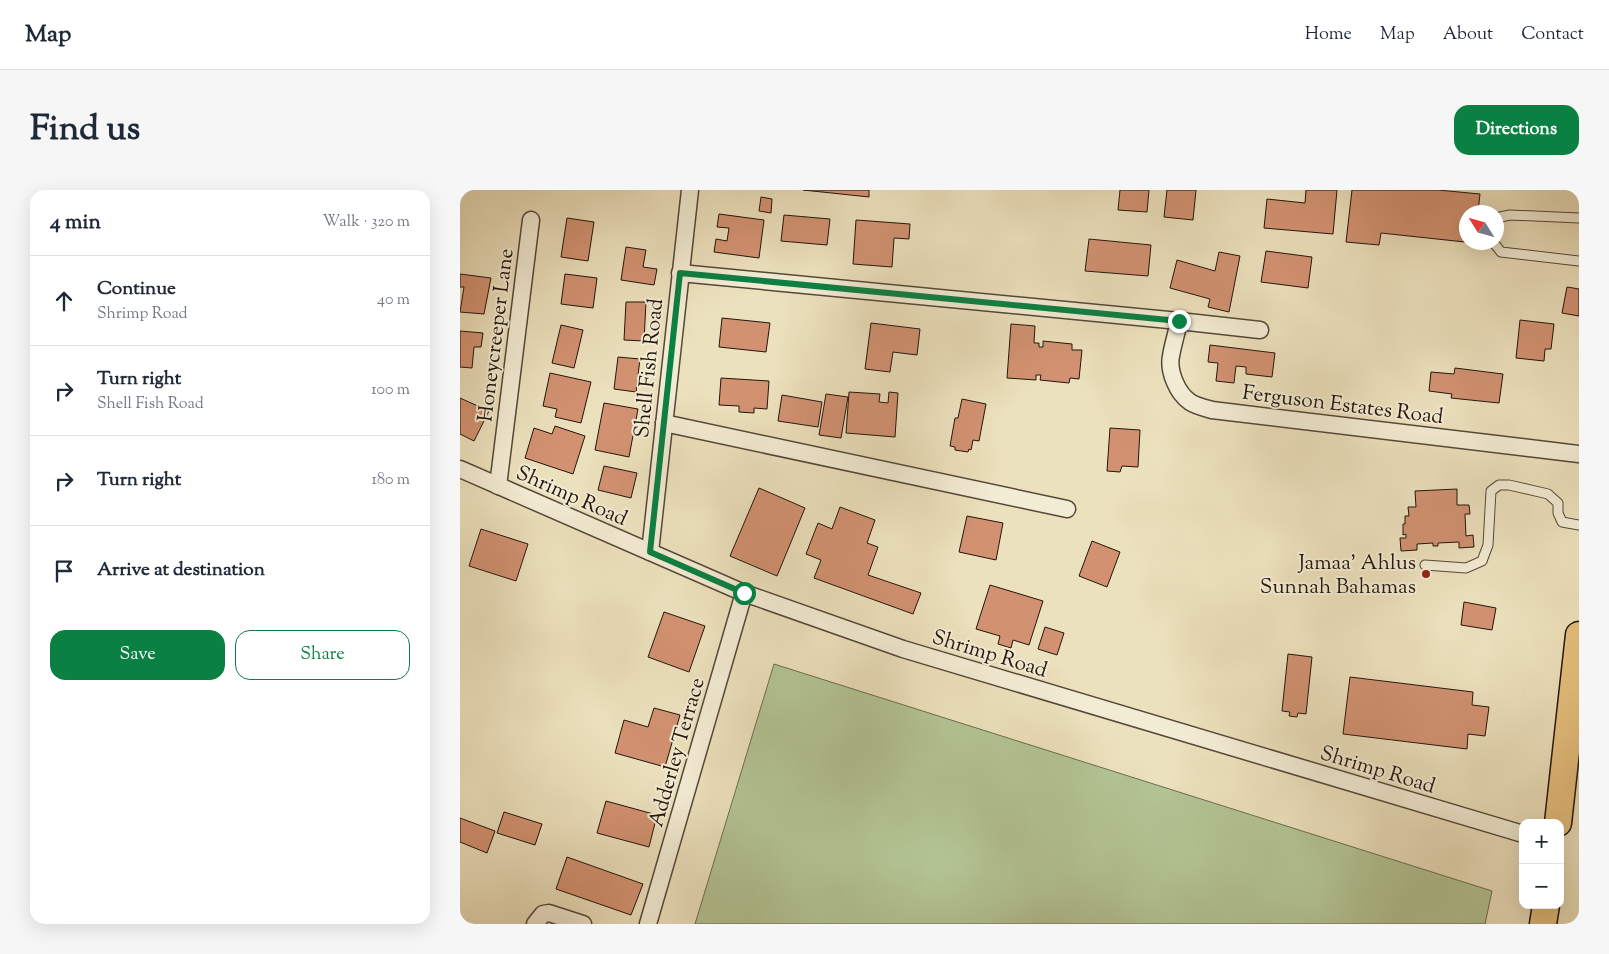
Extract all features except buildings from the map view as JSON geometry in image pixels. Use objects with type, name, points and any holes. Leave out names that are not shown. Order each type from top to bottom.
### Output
[{"type":"main road","points":[[1559,819],[1572,754],[1579,635]]},
{"type":"main road","points":[[1543,924],[1545,909]]},
{"type":"street","name":"Shell Fish Road","points":[[650,552],[690,190]]},
{"type":"street","name":"Honeycreeper Lane","points":[[498,486],[531,220]]},
{"type":"street","points":[[680,273],[1260,330]]},
{"type":"street","name":"Ferguson Estates Road","points":[[1179,321],[1170,358],[1174,378],[1183,395],[1190,402],[1212,410],[1579,454]]},
{"type":"street","points":[[664,423],[1066,509]]},
{"type":"street","name":"Shrimp Road","points":[[460,469],[744,593],[903,649],[1519,833]]},
{"type":"street","name":"Adderley Terrace","points":[[648,924],[744,593]]},
{"type":"street","points":[[535,924],[543,914],[549,912],[583,924]]},
{"type":"lane","points":[[1504,216],[1579,218]]},
{"type":"lane","points":[[1499,250],[1501,252],[1579,261]]},
{"type":"lane","points":[[1424,565],[1466,568],[1482,561],[1488,545],[1491,491],[1499,485],[1508,485],[1548,494],[1558,503],[1558,513],[1562,522],[1579,525]]},
{"type":"green space","points":[[774,664],[1492,891],[1485,924],[695,924]]},
{"type":"place","name":"Jamaa' Ahlus Sunnah Bahamas","points":[[1426,574]]},
{"type":"route","points":[[744,593],[650,552],[680,273],[1179,321]]}]
